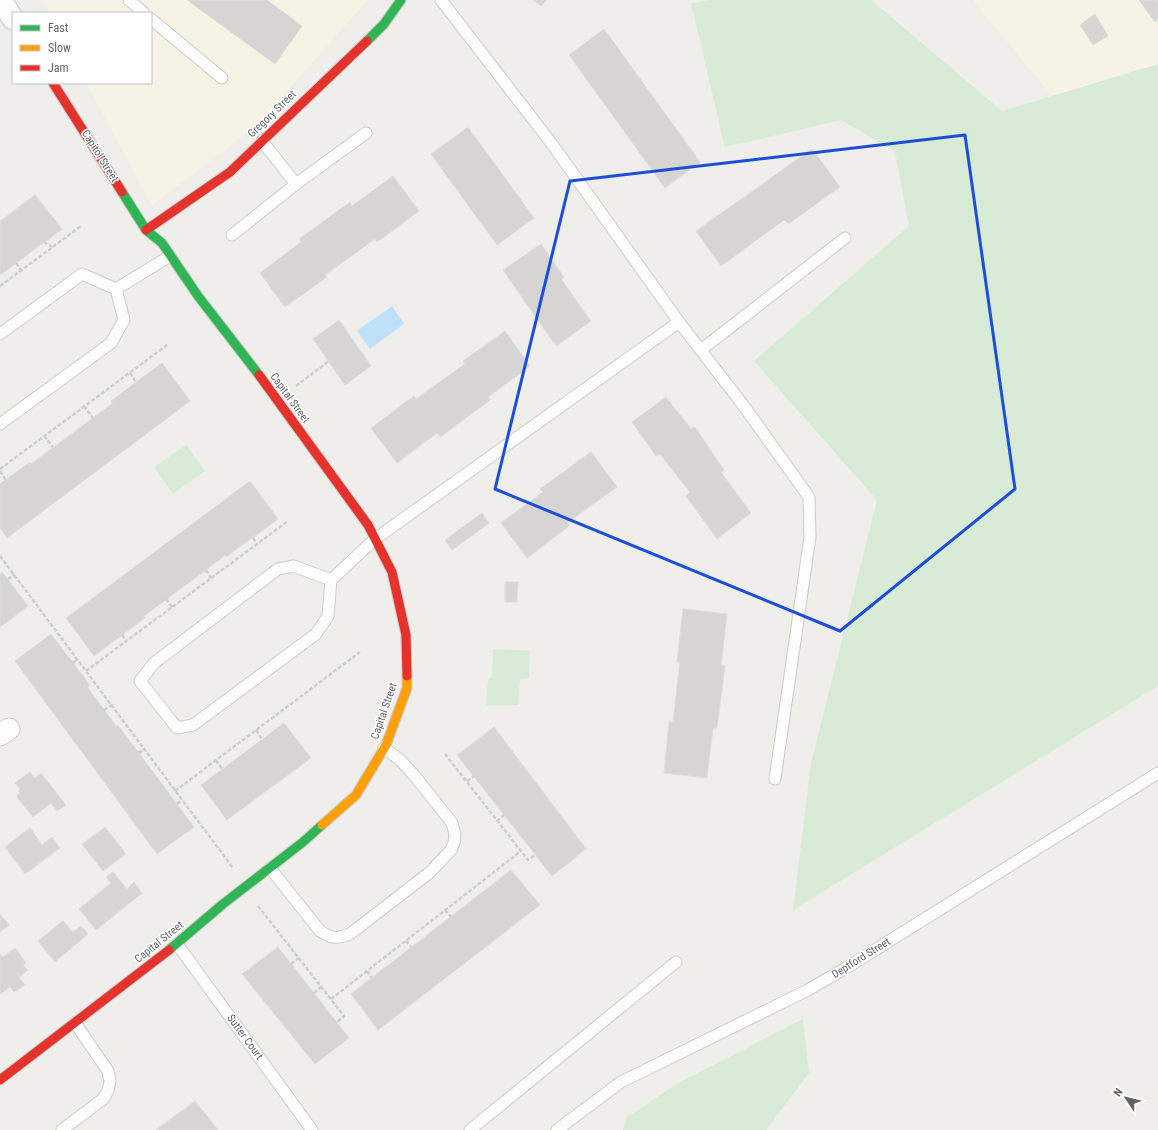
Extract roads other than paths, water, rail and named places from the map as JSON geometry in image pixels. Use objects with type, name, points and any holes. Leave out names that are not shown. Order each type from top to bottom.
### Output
[{"type":"street","points":[[1,0],[12,17]]},
{"type":"street","name":"Gregory Street","points":[[146,230],[230,172],[384,24],[401,0]]},
{"type":"street","name":"Capitol Street","points":[[55,84],[146,230]]},
{"type":"street","name":"Capital Street","points":[[0,1080],[177,944],[223,904],[303,842],[356,795],[384,748],[407,688],[406,635],[392,572],[376,539],[368,525],[277,400],[198,296],[162,243],[146,230]]},
{"type":"lane","points":[[129,0],[143,12]]},
{"type":"lane","points":[[441,0],[552,144],[679,322],[743,405],[809,497],[810,537],[775,779]]},
{"type":"lane","points":[[152,20],[222,78]]},
{"type":"lane","points":[[232,235],[296,184],[366,133]]},
{"type":"lane","points":[[262,141],[296,184]]},
{"type":"lane","points":[[701,350],[844,238]]},
{"type":"lane","points":[[116,289],[170,256]]},
{"type":"lane","points":[[0,334],[82,274],[116,289]]},
{"type":"lane","points":[[0,424],[111,343],[124,320],[116,289]]},
{"type":"lane","points":[[331,580],[294,566],[278,569],[154,663],[140,681],[177,728],[193,725],[316,634],[328,616],[331,580],[376,539],[679,322]]},
{"type":"lane","points":[[270,868],[320,931],[330,937],[339,938],[350,934],[429,873],[444,858],[454,843],[455,834],[452,823],[414,775],[399,759],[384,748]]},
{"type":"lane","name":"Deptford Street","points":[[557,1130],[621,1082],[806,991],[846,968],[1158,773]]},
{"type":"lane","name":"Sutter Court","points":[[177,944],[312,1130]]},
{"type":"lane","points":[[470,1130],[676,962]]},
{"type":"lane","points":[[62,1130],[104,1099],[108,1091],[110,1081],[108,1071],[74,1023]]},
{"type":"water","points":[[392,306],[404,324],[370,349],[357,331]]}]
